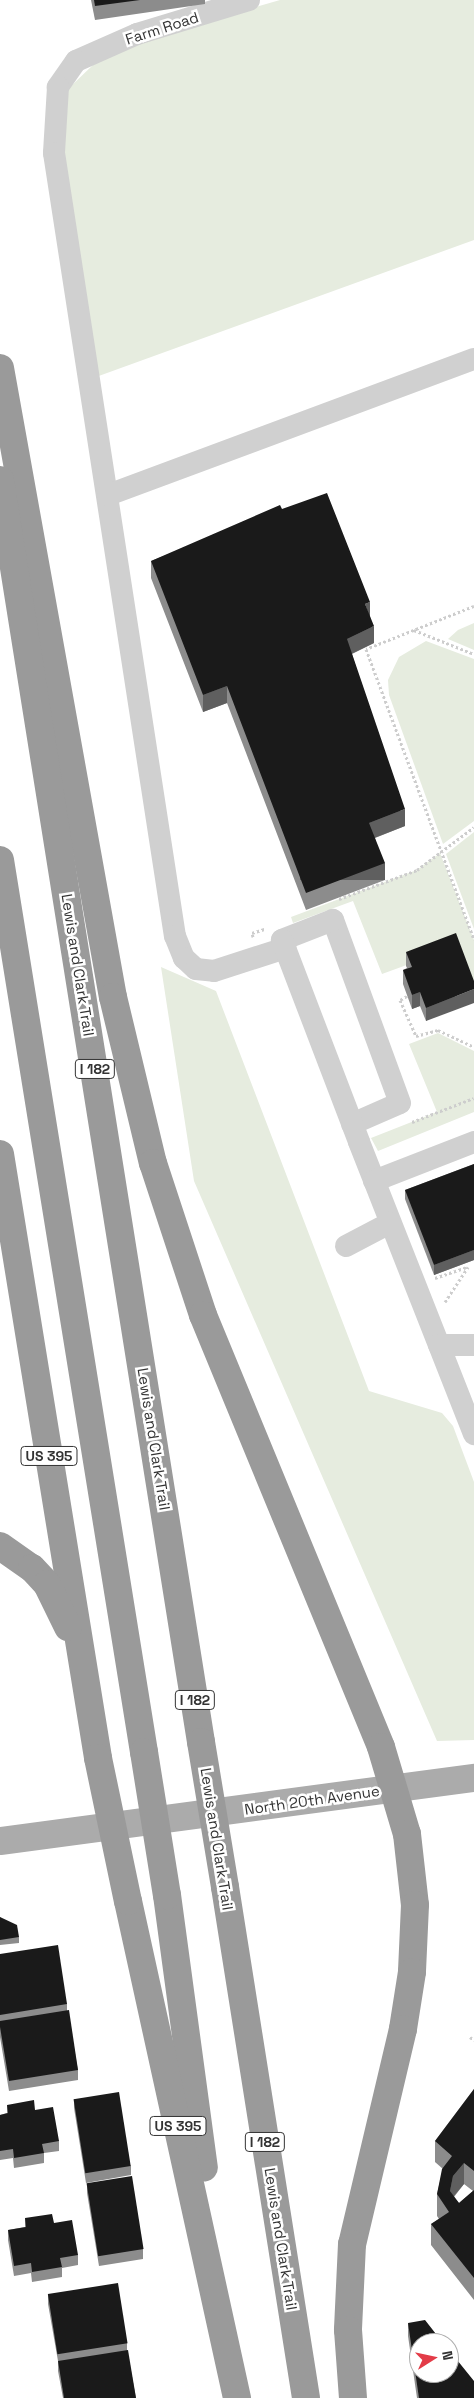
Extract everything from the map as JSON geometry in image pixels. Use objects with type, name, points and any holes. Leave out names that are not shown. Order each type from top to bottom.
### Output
[{"type":"highway","points":[[0,368],[113,997],[153,1163],[203,1314],[381,1747],[395,1789],[412,1871],[414,1938],[403,2029],[352,2244],[348,2330],[353,2398]]},
{"type":"highway","name":"Lewis and Clark Trail","points":[[0,480],[306,2398]]},
{"type":"highway","points":[[0,860],[167,1894],[228,2351],[237,2398]]},
{"type":"highway","name":"US 395","points":[[0,1154],[98,1758],[228,2351]]},
{"type":"highway","points":[[0,1546],[32,1568],[58,1603],[67,1624],[98,1758]]},
{"type":"main road","name":"North 20th Avenue","points":[[1,1841],[474,1778]]},
{"type":"street","name":"Farm Road","points":[[108,495],[54,153],[58,87],[76,61],[137,34],[249,0]]},
{"type":"street","points":[[285,948],[214,971],[196,968],[184,958],[175,936],[108,495],[474,359]]},
{"type":"street","points":[[352,1124],[400,1103],[333,920],[282,940],[352,1124],[374,1181],[474,1434]]},
{"type":"street","points":[[374,1181],[474,1142]]},
{"type":"street","points":[[346,1246],[390,1222]]},
{"type":"street","points":[[439,1345],[474,1345]]},
{"type":"path","points":[[474,606],[366,649],[440,853],[474,940]]},
{"type":"path","points":[[414,630],[474,654]]},
{"type":"path","points":[[336,900],[417,870],[474,827]]},
{"type":"path","points":[[262,956],[252,933],[268,927]]},
{"type":"path","points":[[407,996],[400,1000],[416,1036],[438,1030],[474,1047]]},
{"type":"path","points":[[404,1125],[474,1098]]},
{"type":"path","points":[[430,1279],[468,1267],[441,1308]]},
{"type":"shaded area","points":[[280,0],[474,0],[474,240],[96,377],[61,143],[68,89],[95,63],[143,40]]},
{"type":"shaded area","points":[[474,623],[474,650],[448,639],[458,630]]},
{"type":"shaded area","points":[[426,641],[474,659],[474,821],[443,844],[389,695],[388,680],[399,657]]},
{"type":"shaded area","points":[[474,832],[474,929],[446,854]]},
{"type":"shaded area","points":[[440,853],[474,940],[474,995],[456,947],[382,974],[353,901],[293,923],[291,917],[417,870]]},
{"type":"shaded area","points":[[161,967],[216,991],[369,1391],[442,1413],[453,1426],[474,1482],[474,1740],[437,1741],[194,1181]]},
{"type":"shaded area","points":[[438,1033],[474,1051],[474,1112],[378,1151],[371,1138],[437,1112],[409,1044]]},
{"type":"building","points":[[94,0],[140,0],[95,6]]},
{"type":"building","points":[[327,493],[370,602],[365,604],[374,626],[347,639],[405,809],[369,823],[385,863],[306,893],[227,686],[203,695],[151,561],[280,505],[282,509]]},
{"type":"building","points":[[456,933],[474,981],[474,989],[426,1008],[420,992],[412,995],[403,970],[412,967],[406,952]]},
{"type":"building","points":[[474,1164],[474,1250],[434,1265],[405,1190]]},
{"type":"building","points":[[0,1917],[17,1925],[19,1937],[0,1940]]},
{"type":"building","points":[[58,1945],[67,2004],[0,2015],[0,1954]]},
{"type":"building","points":[[69,2010],[78,2070],[9,2081],[0,2021]]},
{"type":"building","points":[[474,2089],[474,2171],[464,2163],[453,2176],[450,2191],[459,2203],[474,2190],[474,2278],[431,2224],[449,2212],[437,2194],[442,2169],[452,2156],[435,2141]]},
{"type":"building","points":[[119,2092],[131,2166],[85,2173],[74,2099]]},
{"type":"building","points":[[34,2100],[35,2110],[53,2107],[59,2141],[42,2144],[44,2153],[14,2158],[13,2149],[0,2151],[0,2115],[8,2113],[7,2105]]},
{"type":"building","points":[[132,2176],[144,2249],[98,2256],[87,2183]]},
{"type":"building","points":[[52,2214],[54,2223],[72,2220],[78,2255],[60,2258],[62,2267],[32,2272],[31,2263],[14,2266],[8,2230],[26,2227],[25,2218]]},
{"type":"building","points":[[118,2283],[128,2343],[57,2354],[48,2294]]},
{"type":"building","points":[[425,2320],[435,2333],[409,2333],[408,2323]]},
{"type":"building","points":[[128,2350],[136,2398],[64,2398],[58,2361]]},
{"type":"building","points":[[459,2362],[474,2381],[474,2398],[419,2398],[417,2383],[459,2383]]}]
